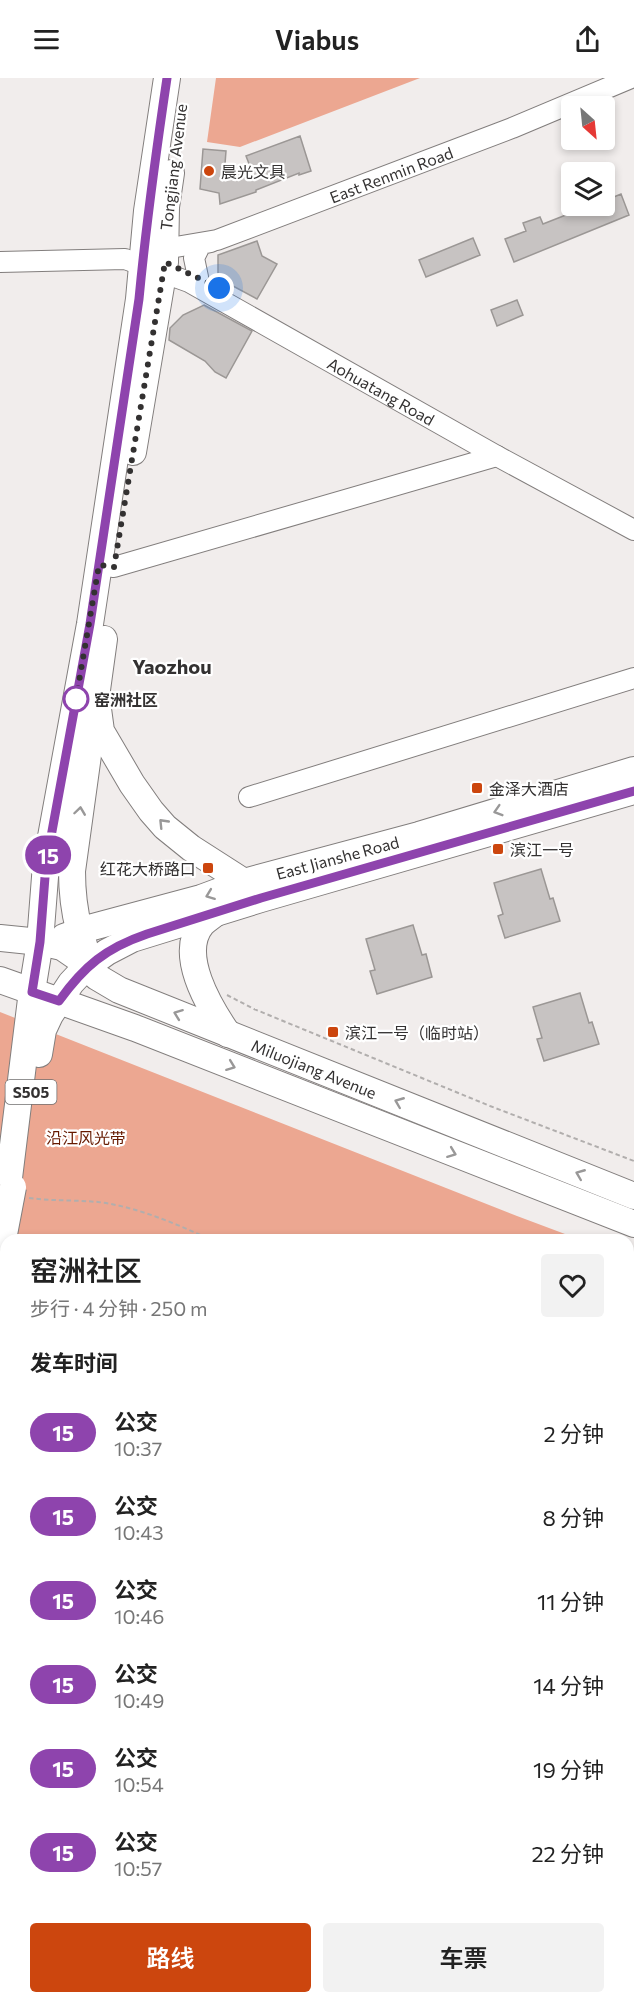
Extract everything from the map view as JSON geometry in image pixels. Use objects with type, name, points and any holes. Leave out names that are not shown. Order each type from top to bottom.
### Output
[{"type":"main road","name":"Tongjiang Avenue","points":[[86,967],[86,950],[72,891],[73,869],[96,694],[106,566],[149,254],[147,211],[167,78]]},
{"type":"main road","name":"Tongjiang Avenue","points":[[149,254],[166,207],[185,78]]},
{"type":"main road","name":"Tongjiang Avenue","points":[[32,992],[40,942],[46,864],[90,624],[106,566]]},
{"type":"main road","points":[[96,694],[101,731],[132,784],[151,811],[165,827],[191,848],[244,882]]},
{"type":"main road","name":"East Jianshe Road","points":[[40,942],[201,898],[244,882],[419,835],[634,770]]},
{"type":"main road","name":"East Jianshe Road","points":[[59,1001],[86,967],[107,952],[132,939],[217,912],[634,791]]},
{"type":"main road","points":[[217,912],[201,925],[195,940],[194,954],[196,971],[207,999],[228,1034]]},
{"type":"main road","name":"Miluojiang Avenue","points":[[0,938],[40,942],[69,950],[97,977],[119,990],[634,1196]]},
{"type":"main road","name":"Miluojiang Avenue","points":[[0,980],[135,1028],[634,1224]]},
{"type":"main road","name":"S505","points":[[0,1226],[14,1190],[32,992]]},
{"type":"main road","name":"S505","points":[[5,1234],[44,1030],[59,1001]]},
{"type":"street","name":"East Renmin Road","points":[[149,254],[510,117],[601,78]]},
{"type":"street","name":"East Renmin Road","points":[[149,254],[217,240],[513,128],[631,78]]},
{"type":"street","points":[[198,276],[194,258],[201,244],[217,240]]},
{"type":"street","points":[[0,251],[149,254],[198,276],[634,516]]},
{"type":"street","name":"Aohuatang Road","points":[[0,262],[149,254],[189,282],[497,456],[634,530]]},
{"type":"street","points":[[106,566],[497,456]]},
{"type":"street","points":[[249,797],[634,678]]},
{"type":"path","points":[[225,994],[254,1009],[437,1084],[634,1161]]},
{"type":"path","points":[[14,1190],[39,1199],[99,1202],[176,1224],[198,1234]]},
{"type":"green space","points":[[216,78],[420,78],[240,147],[207,142]]},
{"type":"green space","name":"沿江风光带","points":[[0,1012],[565,1234],[0,1234]]},
{"type":"building","points":[[300,136],[311,171],[299,175],[299,173],[256,190],[256,192],[220,204],[219,193],[200,189],[203,149],[226,151],[224,177],[251,169],[246,156]]},
{"type":"building","points":[[621,194],[629,215],[514,262],[505,239],[526,231],[523,223],[540,217],[543,224],[563,216],[615,216],[615,196]]},
{"type":"building","points":[[473,238],[480,255],[426,277],[419,260]]},
{"type":"building","points":[[257,241],[262,256],[277,264],[257,299],[218,278],[218,255]]},
{"type":"building","points":[[517,300],[523,315],[497,326],[491,310]]},
{"type":"building","points":[[204,305],[252,331],[226,378],[215,372],[205,361],[169,340],[170,328],[183,315]]},
{"type":"building","points":[[541,869],[550,899],[553,898],[560,921],[505,938],[498,916],[503,914],[494,883]]},
{"type":"building","points":[[413,925],[422,955],[426,954],[432,977],[377,994],[370,971],[375,970],[366,939]]},
{"type":"building","points":[[580,993],[589,1023],[592,1022],[599,1044],[544,1061],[537,1039],[542,1038],[533,1007]]},
{"type":"bus line","name":"15","points":[[167,78],[147,211],[139,299],[90,624],[46,864],[40,942],[32,992],[59,1001],[86,967],[107,952],[132,939],[261,898],[634,791]]},
{"type":"place","name":"晨光文具","points":[[209,171]]},
{"type":"place","name":"窑洲社区","points":[[76,699]]},
{"type":"place","name":"金泽大酒店","points":[[477,788]]},
{"type":"place","name":"滨江一号","points":[[498,849]]},
{"type":"place","name":"红花大桥路口","points":[[208,868]]},
{"type":"place","name":"滨江一号（临时站）","points":[[333,1032]]},
{"type":"district","name":"Yaozhou","points":[[172,666]]},
{"type":"route","points":[[76,699],[99,565],[114,567],[165,262],[219,288]]}]
